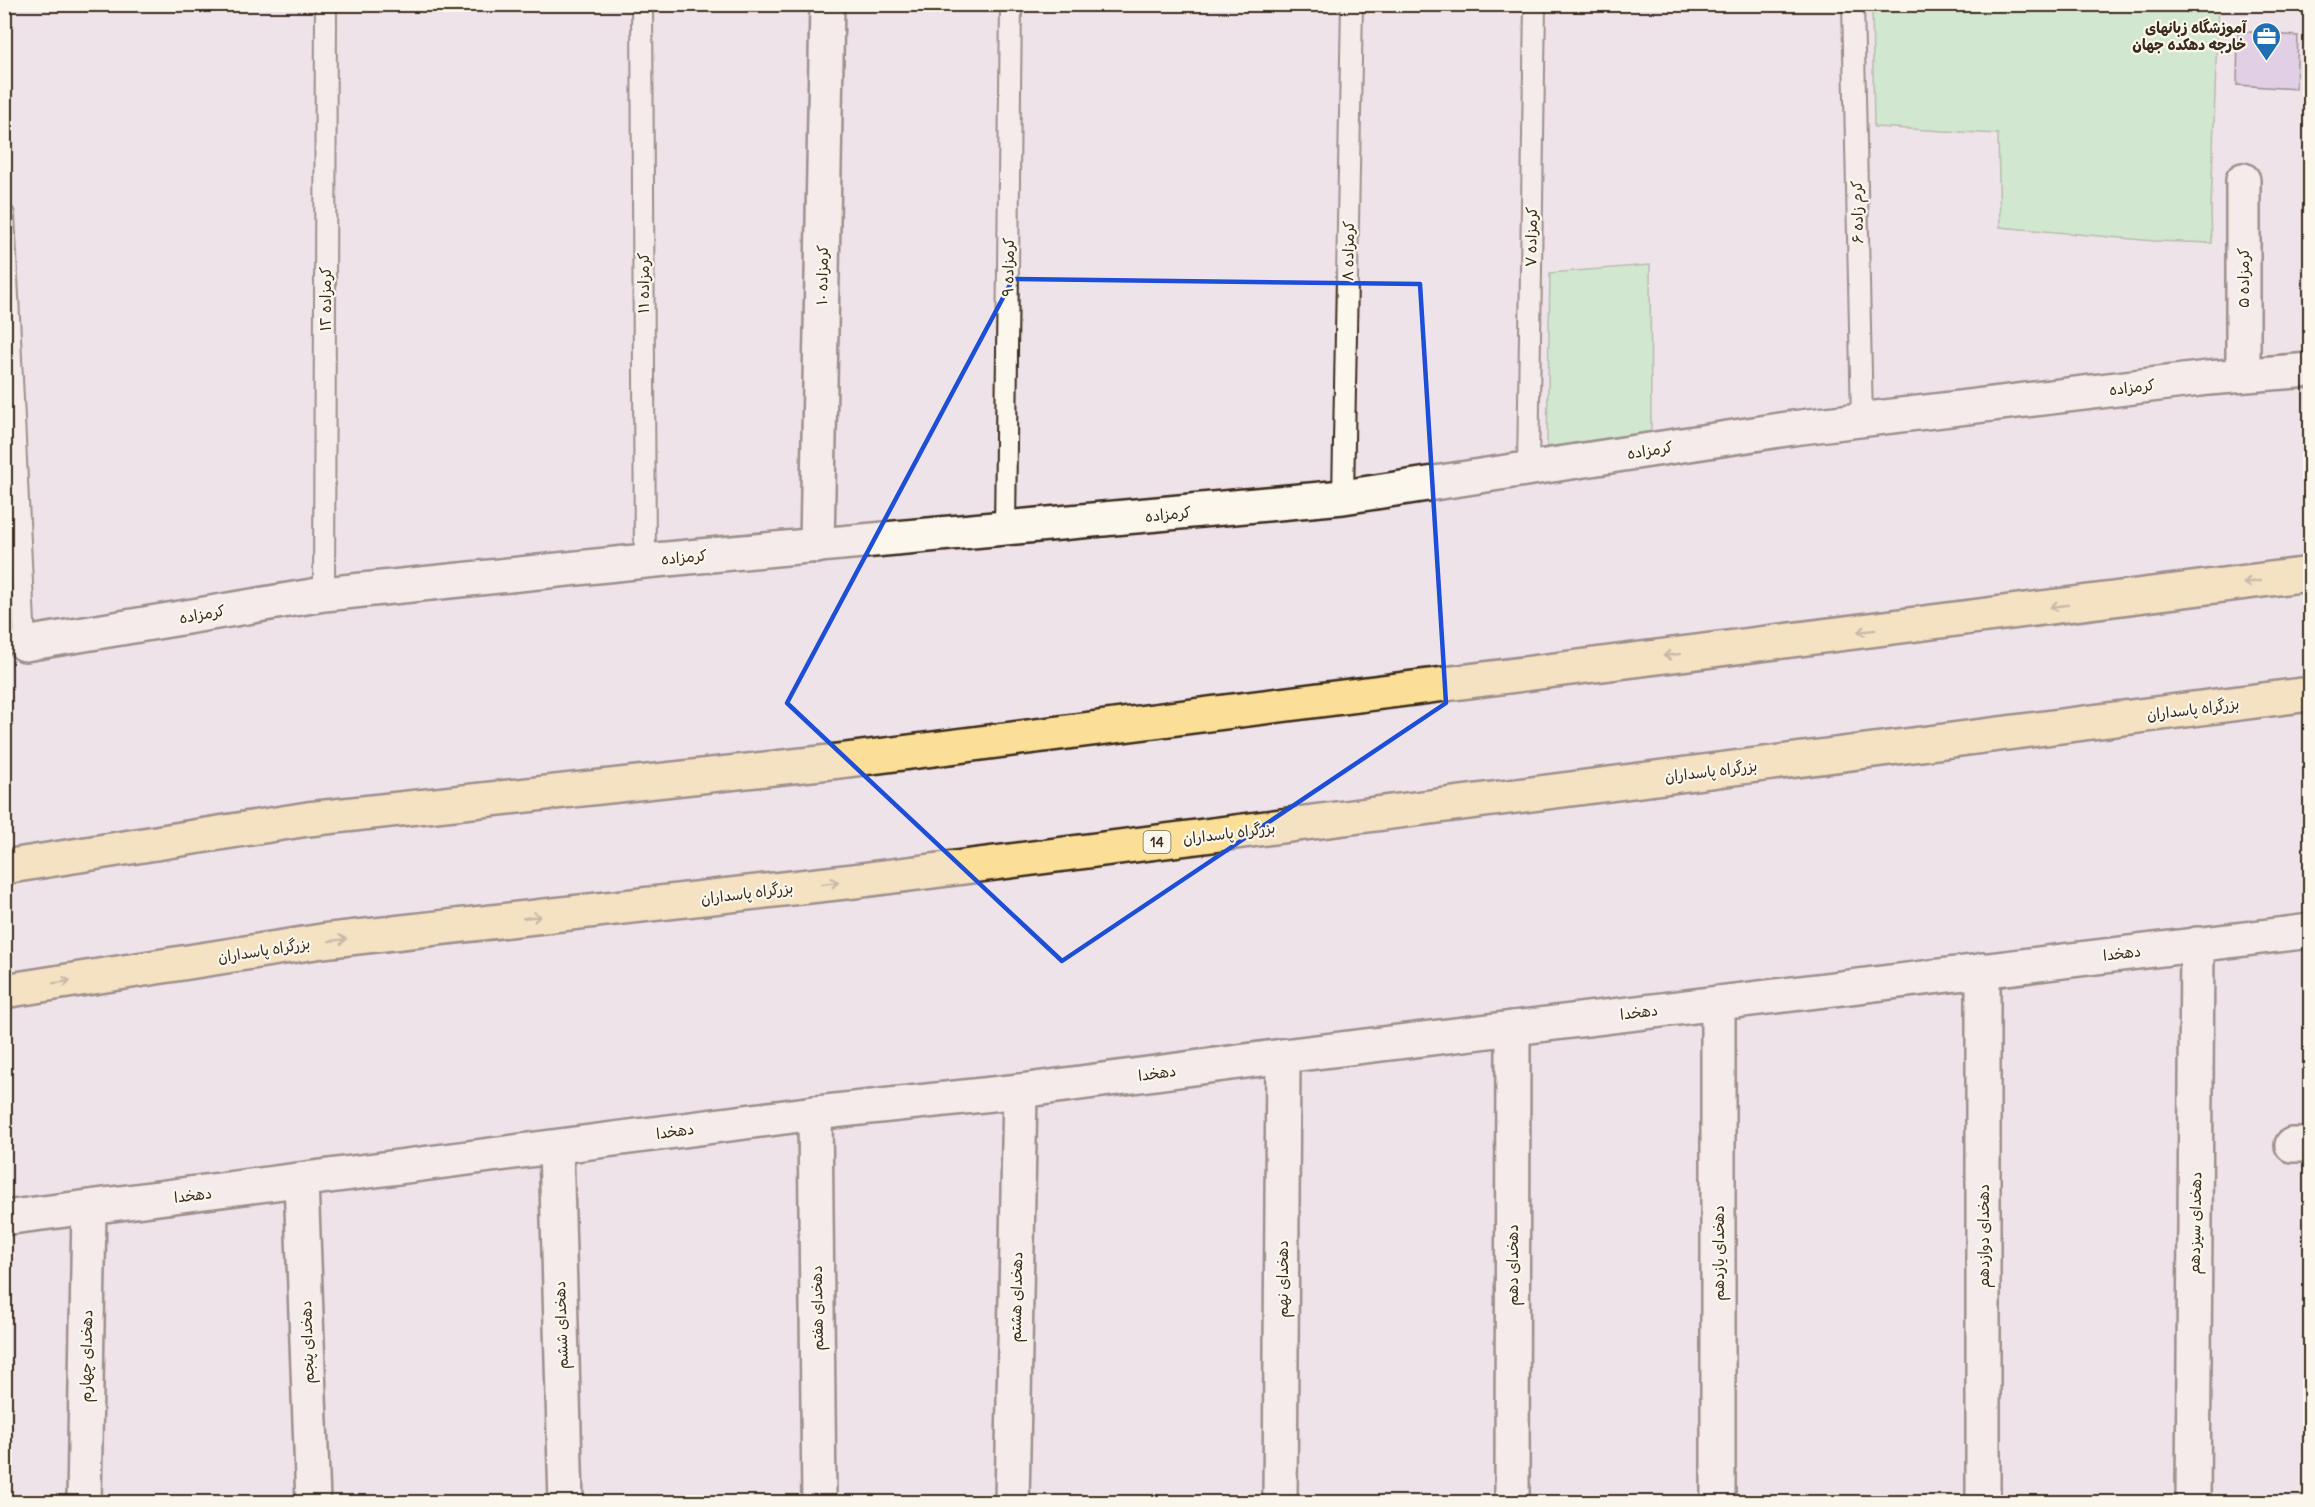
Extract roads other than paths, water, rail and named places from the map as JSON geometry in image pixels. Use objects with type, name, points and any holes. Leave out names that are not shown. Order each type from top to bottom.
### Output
[{"type":"highway","points":[[4,867],[308,819],[839,761],[2310,574]]},
{"type":"highway","name":"بزرگراه پاسداران","points":[[4,991],[322,941],[855,881],[2310,694]]},
{"type":"street","name":"کرمزاده ١٠","points":[[817,546],[827,4]]},
{"type":"street","name":"کرمزاده ۵","points":[[2243,180],[2243,375]]},
{"type":"street","name":"کرمزاده","points":[[25,644],[324,594],[645,561],[1343,497],[1793,428],[2243,375],[2310,370]]},
{"type":"street","name":"دهخدا","points":[[4,1218],[88,1209],[815,1113],[1020,1091],[1283,1056],[2310,931]]},
{"type":"street","name":"دهخدای سیزدهم","points":[[2193,1503],[2197,944]]},
{"type":"street","name":"دهخدای دوازدهم","points":[[1983,970],[1983,1503]]},
{"type":"street","name":"دهخدای یازدهم","points":[[1718,1003],[1718,1503]]},
{"type":"street","name":"دهخدای دهم","points":[[1512,1503],[1513,1028]]},
{"type":"street","name":"دهخدای نهم","points":[[1280,1503],[1283,1056]]},
{"type":"street","name":"دهخدای هشتم","points":[[1012,1503],[1020,1091]]},
{"type":"street","name":"دهخدای هفتم","points":[[815,1113],[819,1503]]},
{"type":"street","name":"دهخدای ششم","points":[[556,1147],[566,1503]]},
{"type":"street","name":"دهخدای پنجم","points":[[302,1181],[313,1503]]},
{"type":"street","name":"دهخدای چهارم","points":[[84,1503],[88,1209]]},
{"type":"lane","name":"کرمزاده ١٢","points":[[324,594],[326,4]]},
{"type":"lane","name":"کرمزاده ١١","points":[[642,4],[645,561]]},
{"type":"lane","name":"کرمزاده ٩","points":[[1005,529],[1011,4]]},
{"type":"lane","name":"کرمزاده ٨","points":[[1343,497],[1352,4]]},
{"type":"lane","name":"کرمزاده ٧","points":[[1528,469],[1535,4]]},
{"type":"lane","name":"کرم زاده ۶","points":[[1853,4],[1862,420]]},
{"type":"lane","points":[[4,215],[25,644]]},
{"type":"place","name":"آموزشگاه زبانهای خارجه دهکده جهان","points":[[2267,62]]}]
